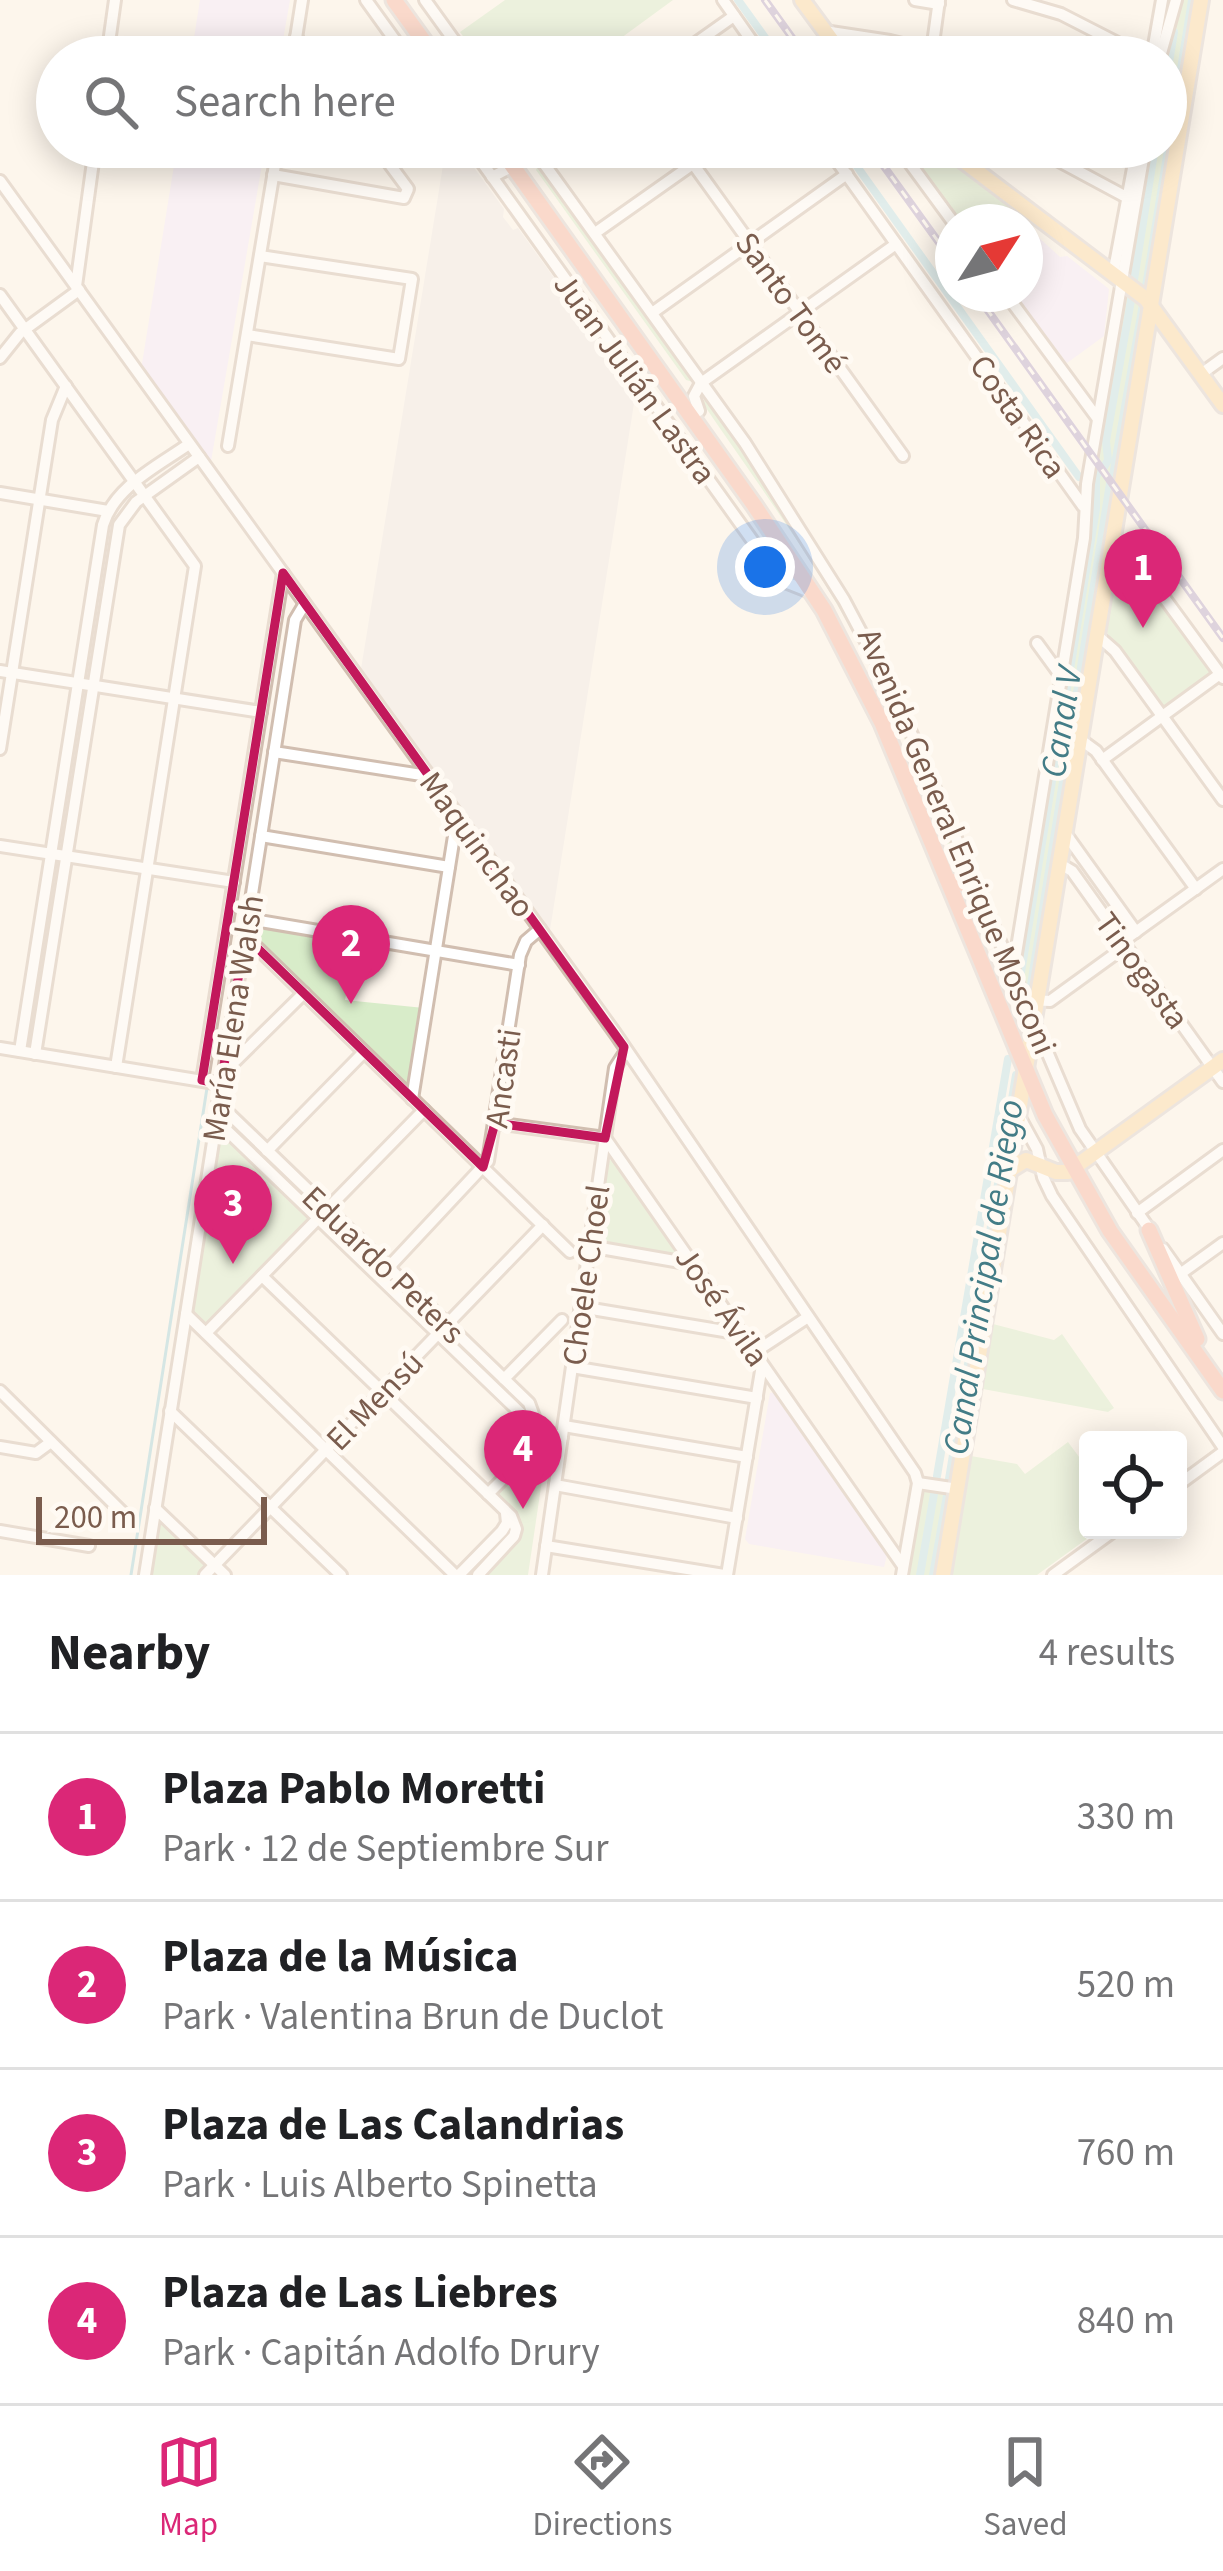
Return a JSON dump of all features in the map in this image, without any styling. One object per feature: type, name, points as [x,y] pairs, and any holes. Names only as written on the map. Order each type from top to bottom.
[{"type":"highway","points":[[394,0],[420,36]]},
{"type":"highway","points":[[406,0],[431,36]]},
{"type":"highway","name":"Avenida General Enrique Mosconi","points":[[533,168],[807,565],[851,640],[891,721],[1027,1067]]},
{"type":"highway","name":"Avenida General Enrique Mosconi","points":[[533,168],[813,593],[872,701],[1027,1067],[1223,1375]]},
{"type":"highway","points":[[956,881],[970,886],[980,898]]},
{"type":"highway","name":"Avenida General Enrique Mosconi","points":[[1083,1161],[1124,1251],[1223,1390]]},
{"type":"highway","points":[[1149,1230],[1197,1339]]},
{"type":"main road","points":[[802,0],[828,36]]},
{"type":"main road","points":[[1187,85],[1201,0]]},
{"type":"main road","points":[[973,168],[1151,305],[1223,406]]},
{"type":"main road","points":[[943,1575],[1020,1118],[1033,1025],[1029,1000],[1060,864],[1173,168]]},
{"type":"main road","points":[[1147,333],[1156,324],[1170,331]]},
{"type":"main road","points":[[1010,1171],[1022,1160],[1062,1174],[1218,1063]]},
{"type":"street","points":[[110,36],[115,0]]},
{"type":"street","points":[[296,36],[302,0]]},
{"type":"street","points":[[366,0],[392,36]]},
{"type":"street","points":[[425,0],[451,36]]},
{"type":"street","points":[[723,0],[748,36]]},
{"type":"street","points":[[915,0],[939,2],[934,36]]},
{"type":"street","points":[[1013,0],[1043,7],[1107,36]]},
{"type":"street","points":[[1156,36],[1162,0]]},
{"type":"street","points":[[1161,36],[1176,0]]},
{"type":"street","points":[[706,36],[734,16]]},
{"type":"street","points":[[824,31],[857,36]]},
{"type":"street","points":[[0,358],[25,329],[77,288],[92,168]]},
{"type":"street","points":[[228,446],[274,168]]},
{"type":"street","points":[[273,175],[404,198],[408,189],[392,168]]},
{"type":"street","name":"Juan Julián Lastra","points":[[486,168],[777,574],[784,582],[813,593]]},
{"type":"street","points":[[493,177],[509,168]]},
{"type":"street","points":[[535,168],[595,233],[790,509],[879,662],[1012,975],[1029,1000],[1053,999],[1223,869]]},
{"type":"street","points":[[595,233],[687,168]]},
{"type":"street","name":"Santo Tomé","points":[[696,168],[903,456]]},
{"type":"street","name":"Costa Rica","points":[[843,168],[1085,509]]},
{"type":"street","points":[[919,168],[942,204]]},
{"type":"street","points":[[1073,168],[1128,197]]},
{"type":"street","points":[[1012,975],[1136,168]]},
{"type":"street","points":[[1117,278],[1137,168]]},
{"type":"street","points":[[652,313],[847,174]]},
{"type":"street","name":"Maquinchao","points":[[0,181],[540,929],[918,1483]]},
{"type":"street","points":[[699,411],[694,392],[702,382],[896,244]]},
{"type":"street","points":[[247,335],[399,359],[412,279],[260,256]]},
{"type":"street","points":[[0,295],[195,566],[116,1067]]},
{"type":"street","points":[[1019,312],[1098,419]]},
{"type":"street","points":[[1201,374],[1223,358]]},
{"type":"street","points":[[0,749],[6,672],[53,413],[66,386]]},
{"type":"street","points":[[20,1051],[108,511],[135,482],[189,444]]},
{"type":"street","points":[[35,1054],[119,525],[128,510],[199,457]]},
{"type":"street","points":[[0,493],[108,511]]},
{"type":"street","points":[[1102,760],[1222,676],[1130,550],[1114,536]]},
{"type":"street","name":"María Elena Walsh","points":[[202,1080],[283,574]]},
{"type":"street","name":"María Elena Walsh","points":[[145,1575],[274,752],[296,620],[304,605]]},
{"type":"street","points":[[1098,636],[1114,651],[1223,800]]},
{"type":"street","points":[[1037,643],[1061,676]]},
{"type":"street","points":[[6,672],[261,712]]},
{"type":"street","points":[[1081,740],[1102,760],[1196,889]]},
{"type":"street","points":[[274,752],[428,776]]},
{"type":"street","points":[[412,1099],[455,832],[462,822]]},
{"type":"street","name":"Tinogasta","points":[[1065,833],[1136,932]]},
{"type":"street","points":[[261,836],[449,867]]},
{"type":"street","points":[[0,845],[234,882]]},
{"type":"street","name":"Tinogasta","points":[[1060,864],[1072,871],[1218,1063],[1223,1082]]},
{"type":"street","points":[[248,919],[518,965]]},
{"type":"street","name":"Ancasti","points":[[388,1268],[490,1156],[518,965],[523,945],[540,929]]},
{"type":"street","points":[[245,936],[570,1252]]},
{"type":"street","points":[[999,942],[1009,946],[1018,939]]},
{"type":"street","points":[[0,1048],[202,1080],[222,1078],[304,993]]},
{"type":"street","points":[[1033,1025],[1083,1161],[1137,1213],[1222,1330]]},
{"type":"street","points":[[1027,1067],[1037,1048],[1046,1055]]},
{"type":"street","name":"Choele Choel","points":[[542,1575],[616,1063],[626,1051]]},
{"type":"street","points":[[267,1151],[364,1052]]},
{"type":"street","name":"Eduardo Peters","points":[[218,1103],[541,1432]]},
{"type":"street","points":[[206,1333],[424,1110]]},
{"type":"street","points":[[1020,1118],[1066,1216],[1223,1449],[1187,1478]]},
{"type":"street","name":"Eduardo Peters","points":[[216,1120],[388,1268],[442,1329],[504,1379],[531,1406],[541,1432]]},
{"type":"street","points":[[495,1123],[605,1138]]},
{"type":"street","name":"José Ávila","points":[[605,1138],[903,1571]]},
{"type":"street","points":[[1137,1213],[1223,1150]]},
{"type":"street","name":"El Mensú","points":[[205,1575],[543,1225]]},
{"type":"street","points":[[1180,1274],[1223,1243]]},
{"type":"street","points":[[589,1246],[694,1264]]},
{"type":"street","points":[[262,1276],[505,1510],[515,1524],[514,1536],[478,1575]]},
{"type":"street","points":[[580,1307],[742,1334]]},
{"type":"street","points":[[185,1313],[457,1575],[505,1527],[505,1510]]},
{"type":"street","points":[[546,1546],[725,1575],[757,1398],[759,1358],[808,1317]]},
{"type":"street","points":[[504,1379],[562,1320]]},
{"type":"street","points":[[572,1366],[757,1398]]},
{"type":"street","points":[[0,1391],[128,1518]]},
{"type":"street","points":[[170,1411],[341,1575]]},
{"type":"street","points":[[488,1494],[531,1451],[541,1432],[563,1431],[747,1457]]},
{"type":"street","points":[[0,1447],[36,1453],[51,1442]]},
{"type":"street","points":[[903,1571],[918,1483],[958,1489]]},
{"type":"street","points":[[555,1485],[737,1518]]},
{"type":"street","points":[[155,1508],[225,1575]]},
{"type":"street","points":[[0,1532],[89,1546]]},
{"type":"street","points":[[1053,1575],[1103,1539]]},
{"type":"highlighted area","points":[[283,573],[624,1047],[605,1138],[495,1123],[483,1167],[245,936],[221,1084],[202,1080]]},
{"type":"shaded area","points":[[200,0],[290,0],[284,36],[194,36]]},
{"type":"shaded area","points":[[174,168],[261,168],[210,467],[141,370]]},
{"type":"shaded area","points":[[443,168],[474,168],[504,209],[503,217],[513,230],[518,228],[636,391],[550,930],[361,669]]},
{"type":"shaded area","points":[[1043,241],[1109,289],[1104,336],[1067,363],[1028,312],[1043,312]]},
{"type":"shaded area","points":[[775,1392],[887,1555],[884,1567],[749,1544],[745,1539],[770,1393]]},
{"type":"green space","points":[[505,0],[673,0],[624,36],[463,36],[460,32]]},
{"type":"green space","points":[[1181,0],[1197,0],[1187,59],[1187,36],[1171,36]]},
{"type":"green space","points":[[542,168],[693,382],[686,380],[536,170]]},
{"type":"green space","points":[[920,168],[958,168],[1007,204],[945,204]]},
{"type":"green space","points":[[1146,168],[1169,168],[1148,290],[1133,281],[1129,272]]},
{"type":"green space","points":[[1127,292],[1145,305],[1036,990],[1031,995],[1018,975],[1122,294]]},
{"type":"green space","points":[[704,392],[780,498],[877,665],[968,879],[961,877],[898,724],[854,634],[801,546],[704,405]]},
{"type":"green space","points":[[1122,546],[1211,673],[1164,709],[1105,630],[1117,549]]},
{"type":"green space","points":[[258,925],[357,941],[345,1000],[424,1008],[410,1088],[249,933]]},
{"type":"green space","points":[[228,1135],[310,1219],[206,1325],[191,1306],[218,1142]]},
{"type":"green space","points":[[613,1158],[683,1258],[596,1242],[606,1164]]},
{"type":"green space","points":[[993,1324],[1054,1340],[1062,1334],[1114,1408],[1108,1412],[983,1389]]},
{"type":"green space","points":[[548,1440],[528,1575],[481,1575],[514,1541],[518,1520],[499,1497],[499,1489]]},
{"type":"green space","points":[[1068,1442],[1079,1457],[1079,1539],[1087,1539],[1037,1575],[952,1575],[971,1456],[1017,1464],[1025,1474]]},
{"type":"green space","points":[[928,1490],[950,1495],[939,1575],[907,1575],[921,1494]]},
{"type":"green space","points":[[161,1520],[207,1562],[199,1575],[150,1575]]},
{"type":"waterway","points":[[738,0],[764,36]]},
{"type":"waterway","name":"Canal Principal de Riego","points":[[1186,36],[1192,0]]},
{"type":"waterway","name":"Canal V","points":[[1173,36],[1174,32]]},
{"type":"waterway","points":[[858,168],[1079,477]]},
{"type":"waterway","name":"Canal V","points":[[1134,280],[1152,168]]},
{"type":"waterway","name":"Canal Principal de Riego","points":[[1146,286],[1165,168]]},
{"type":"waterway","name":"Canal V","points":[[1103,469],[1132,295]]},
{"type":"waterway","name":"Canal Principal de Riego","points":[[1112,481],[1143,304]]},
{"type":"waterway","name":"Canal V","points":[[1021,973],[1100,471]]},
{"type":"waterway","name":"Canal Principal de Riego","points":[[1030,991],[1110,483]]},
{"type":"waterway","points":[[209,1074],[242,866]]},
{"type":"waterway","name":"Canal V","points":[[937,1476],[1008,1059]]},
{"type":"waterway","name":"Canal Principal de Riego","points":[[949,1479],[1016,1075]]},
{"type":"waterway","points":[[131,1575],[207,1088]]},
{"type":"waterway","name":"Canal V","points":[[920,1575],[934,1494]]},
{"type":"waterway","name":"Canal Principal de Riego","points":[[933,1575],[947,1495]]},
{"type":"railway","points":[[765,0],[791,36]]},
{"type":"railway","points":[[885,168],[935,237]]},
{"type":"railway","points":[[989,312],[1223,638]]},
{"type":"place","name":"Plaza Pablo Moretti","points":[[1143,628]]},
{"type":"place","name":"Plaza de la Música","points":[[351,1004]]},
{"type":"place","name":"Plaza de Las Calandrias","points":[[233,1264]]},
{"type":"place","name":"Plaza de Las Liebres","points":[[523,1509]]}]
